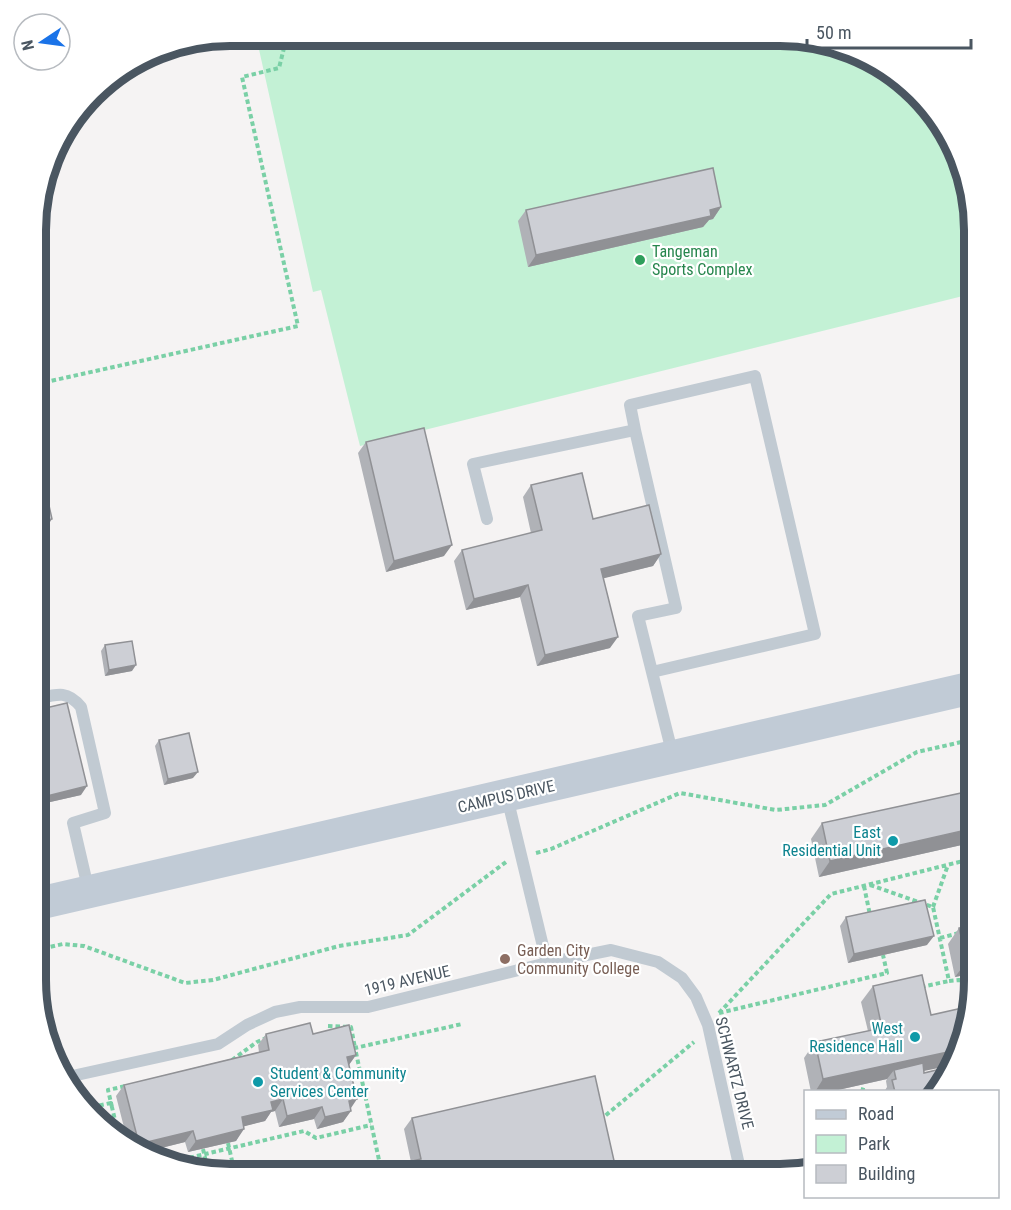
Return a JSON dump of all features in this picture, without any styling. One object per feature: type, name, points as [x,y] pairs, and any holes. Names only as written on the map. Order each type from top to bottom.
[{"type":"main road","name":"CAMPUS DRIVE","points":[[46,902],[964,690]]},
{"type":"lane","points":[[652,672],[815,634],[755,376],[630,405],[676,608],[638,616],[673,758]]},
{"type":"lane","points":[[487,519],[473,464],[635,429]]},
{"type":"lane","points":[[46,697],[60,694],[73,697],[81,707],[105,813],[73,823],[89,892]]},
{"type":"lane","points":[[506,796],[547,963]]},
{"type":"lane","name":"1919 AVENUE","points":[[73,1076],[218,1044],[247,1025],[274,1012],[300,1007],[368,1007],[547,963],[611,950],[658,962]]},
{"type":"lane","name":"SCHWARTZ DRIVE","points":[[658,962],[682,978],[696,997],[708,1025],[739,1163]]},
{"type":"path","points":[[46,382],[298,326],[242,77],[279,68],[284,47]]},
{"type":"path","points":[[883,955],[887,973],[719,1013],[831,894],[964,861]]},
{"type":"path","points":[[948,865],[933,907],[949,981]]},
{"type":"path","points":[[867,885],[933,907]]},
{"type":"path","points":[[867,885],[871,919]]},
{"type":"path","points":[[940,938],[963,932]]},
{"type":"path","points":[[915,989],[949,981],[964,982]]},
{"type":"path","points":[[380,1163],[355,1048],[462,1024]]},
{"type":"path","points":[[603,1130],[600,1119],[694,1042]]},
{"type":"path","points":[[863,1090],[864,1085]]},
{"type":"path","points":[[96,1106],[111,1102],[116,1124]]},
{"type":"path","points":[[185,1158],[204,1151],[304,1131],[316,1138],[371,1125]]},
{"type":"path","points":[[228,1146],[232,1163]]},
{"type":"path","points":[[204,1151],[206,1162]]},
{"type":"green space","name":"Tangeman Sports Complex","points":[[781,46],[828,53],[851,60],[883,77],[911,100],[927,118],[951,160],[963,206],[964,296],[360,446],[321,290],[313,292],[258,47]]},
{"type":"building","points":[[713,168],[721,207],[710,210],[711,216],[536,255],[526,210]]},
{"type":"building","points":[[424,428],[452,545],[394,561],[366,442]]},
{"type":"building","points":[[582,473],[593,519],[649,505],[661,554],[601,569],[618,637],[545,655],[528,585],[474,599],[462,550],[542,530],[531,485]]},
{"type":"building","points":[[46,492],[52,519],[46,520]]},
{"type":"building","points":[[132,641],[136,665],[109,670],[105,645]]},
{"type":"building","points":[[67,703],[87,786],[46,796],[46,708]]},
{"type":"building","points":[[189,733],[198,772],[168,779],[159,740]]},
{"type":"building","points":[[964,792],[964,831],[830,861],[822,823]]},
{"type":"building","points":[[925,900],[934,936],[854,954],[846,917]]},
{"type":"building","points":[[964,927],[964,949],[959,928]]},
{"type":"building","name":"West Residence Hall","points":[[922,975],[931,1015],[962,1008],[950,1051],[823,1079],[815,1042],[882,1028],[873,986]]},
{"type":"building","name":"Student & Community Services Center","points":[[310,1023],[313,1034],[349,1025],[356,1055],[347,1057],[357,1099],[349,1101],[351,1111],[325,1117],[322,1107],[287,1116],[283,1099],[271,1102],[273,1110],[242,1117],[244,1129],[196,1141],[193,1131],[145,1143],[138,1139],[124,1085],[269,1050],[266,1034]]},
{"type":"building","points":[[923,1063],[924,1073],[942,1069],[928,1090],[894,1090],[892,1080],[896,1079],[894,1070]]},
{"type":"building","points":[[595,1076],[615,1163],[408,1163],[421,1159],[412,1118]]},
{"type":"place","name":"Tangeman Sports Complex","points":[[640,260]]},
{"type":"place","name":"East Residential Unit","points":[[893,841]]},
{"type":"place","name":"Garden City Community College","points":[[505,959]]},
{"type":"place","name":"West Residence Hall","points":[[915,1037]]},
{"type":"place","name":"Student & Community Services Center","points":[[258,1082]]}]
